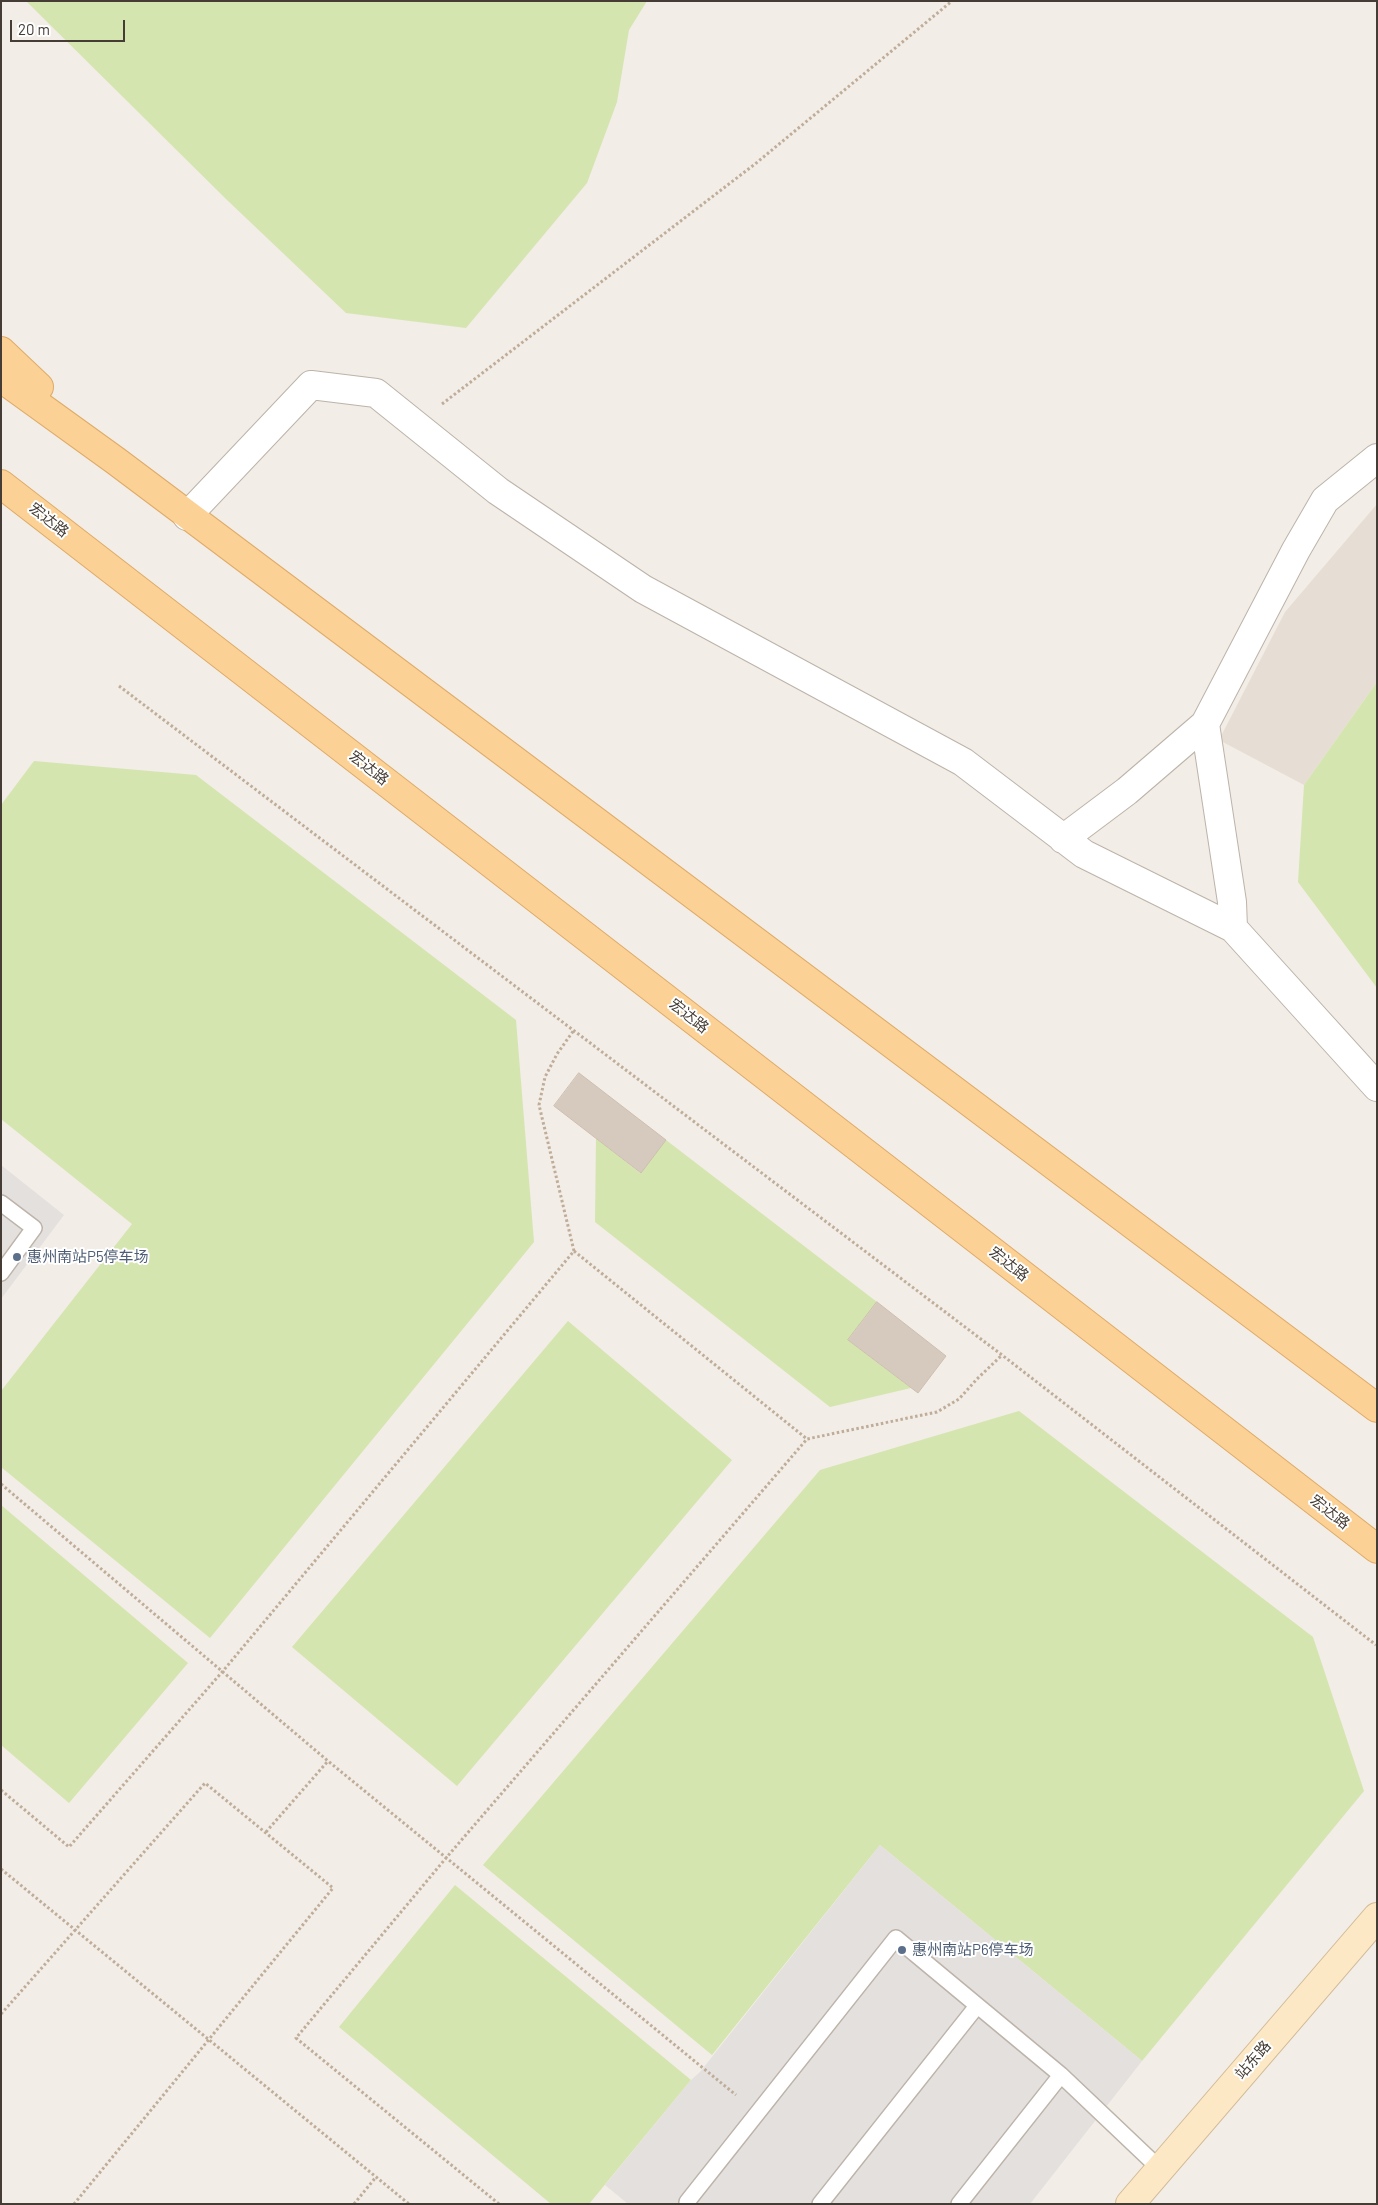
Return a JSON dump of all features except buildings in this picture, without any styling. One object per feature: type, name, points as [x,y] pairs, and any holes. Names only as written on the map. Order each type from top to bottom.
[{"type":"main road","points":[[1,351],[116,461]]},
{"type":"main road","points":[[1,378],[116,461],[1377,1408]]},
{"type":"main road","name":"宏达路","points":[[1,484],[1377,1549]]},
{"type":"main road","points":[[1,502],[62,531]]},
{"type":"street","points":[[188,516],[311,385],[376,393],[498,491],[643,589],[963,762],[1084,854],[1233,928],[1377,1087]]},
{"type":"street","points":[[1063,839],[1127,791],[1205,724],[1296,550],[1325,500],[1377,458]]},
{"type":"street","points":[[1205,724],[1232,902],[1233,928]]},
{"type":"street","name":"站东路","points":[[1130,2204],[1159,2168],[1377,1917]]},
{"type":"lane","points":[[1,1203],[34,1228],[1,1273]]},
{"type":"lane","points":[[689,2204],[687,2202],[896,1938],[1060,2075],[1159,2168]]},
{"type":"lane","points":[[820,2204],[977,2006]]},
{"type":"lane","points":[[959,2204],[1060,2075]]},
{"type":"path","points":[[416,424],[755,164],[952,1]]},
{"type":"path","points":[[119,686],[1002,1355],[1376,1645]]},
{"type":"path","points":[[574,1030],[557,1054],[545,1077],[539,1106],[574,1250],[807,1440]]},
{"type":"path","points":[[1,1790],[69,1847],[223,1671],[574,1250]]},
{"type":"path","points":[[499,2204],[296,2038],[446,1858],[807,1440],[937,1412],[959,1399],[977,1378],[1002,1355]]},
{"type":"path","points":[[1,1484],[328,1761],[758,2113]]},
{"type":"path","points":[[266,1832],[328,1761]]},
{"type":"path","points":[[1,2014],[205,1783],[334,1888],[74,2204]]},
{"type":"path","points":[[1,1869],[409,2204]]},
{"type":"path","points":[[354,2204],[376,2176]]},
{"type":"shaded area","points":[[1377,504],[1377,682],[1304,785],[1219,740],[1285,612]]},
{"type":"shaded area","name":"惠州南站P5停车场","points":[[1,1165],[64,1215],[1,1299]]},
{"type":"shaded area","name":"惠州南站P6停车场","points":[[880,1845],[1142,2061],[1030,2204],[628,2204],[605,2185],[691,2080],[700,2072]]},
{"type":"green space","points":[[26,1],[647,1],[629,30],[617,102],[587,183],[466,328],[346,313],[226,199]]},
{"type":"green space","points":[[1377,682],[1377,988],[1298,882],[1304,785]]},
{"type":"green space","points":[[34,761],[196,775],[516,1020],[534,1242],[210,1638],[1,1467],[1,1391],[132,1224],[1,1119],[1,805]]},
{"type":"green space","points":[[596,1138],[640,1173],[666,1140],[877,1302],[848,1340],[911,1388],[830,1407],[595,1222]]},
{"type":"green space","points":[[568,1321],[732,1460],[457,1786],[292,1647]]},
{"type":"green space","points":[[1019,1411],[1313,1637],[1364,1791],[1142,2061],[880,1845],[712,2055],[483,1865],[820,1470]]},
{"type":"green space","points":[[1,1505],[188,1663],[69,1803],[1,1745]]},
{"type":"green space","points":[[455,1885],[691,2080],[589,2204],[551,2204],[339,2027]]},
{"type":"place","name":"惠州南站P5停车场","points":[[17,1257]]},
{"type":"place","name":"惠州南站P6停车场","points":[[902,1950]]}]
